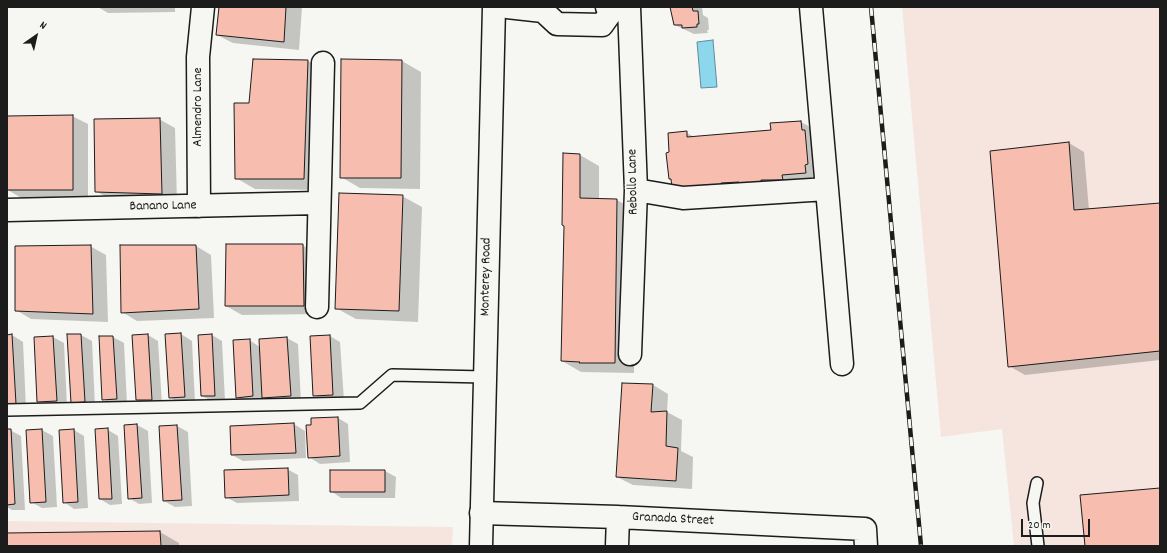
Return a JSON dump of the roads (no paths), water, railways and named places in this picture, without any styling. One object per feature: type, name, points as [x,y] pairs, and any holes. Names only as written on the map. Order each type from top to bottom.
[{"type":"street","name":"Almendro Lane","points":[[199,206],[198,57],[203,7]]},
{"type":"street","name":"Monterey Road","points":[[481,546],[494,7]]},
{"type":"street","name":"Rebollo Lane","points":[[507,7],[546,9],[557,24],[602,25],[619,9]]},
{"type":"street","points":[[811,7],[842,364]]},
{"type":"street","name":"Rebollo Lane","points":[[619,9],[636,190],[630,354]]},
{"type":"street","points":[[317,307],[318,203],[323,63]]},
{"type":"street","points":[[636,190],[684,198],[827,189]]},
{"type":"street","name":"Banano Lane","points":[[7,210],[318,203]]},
{"type":"street","name":"Granada Street","points":[[481,513],[618,517],[866,538]]},
{"type":"street","points":[[617,546],[618,517]]},
{"type":"lane","points":[[7,410],[360,402],[392,375],[485,377]]},
{"type":"lane","points":[[1037,483],[1033,503],[1038,546]]},
{"type":"water","points":[[713,40],[717,87],[701,88],[697,42]]},
{"type":"railway","points":[[871,7],[921,546]]}]
